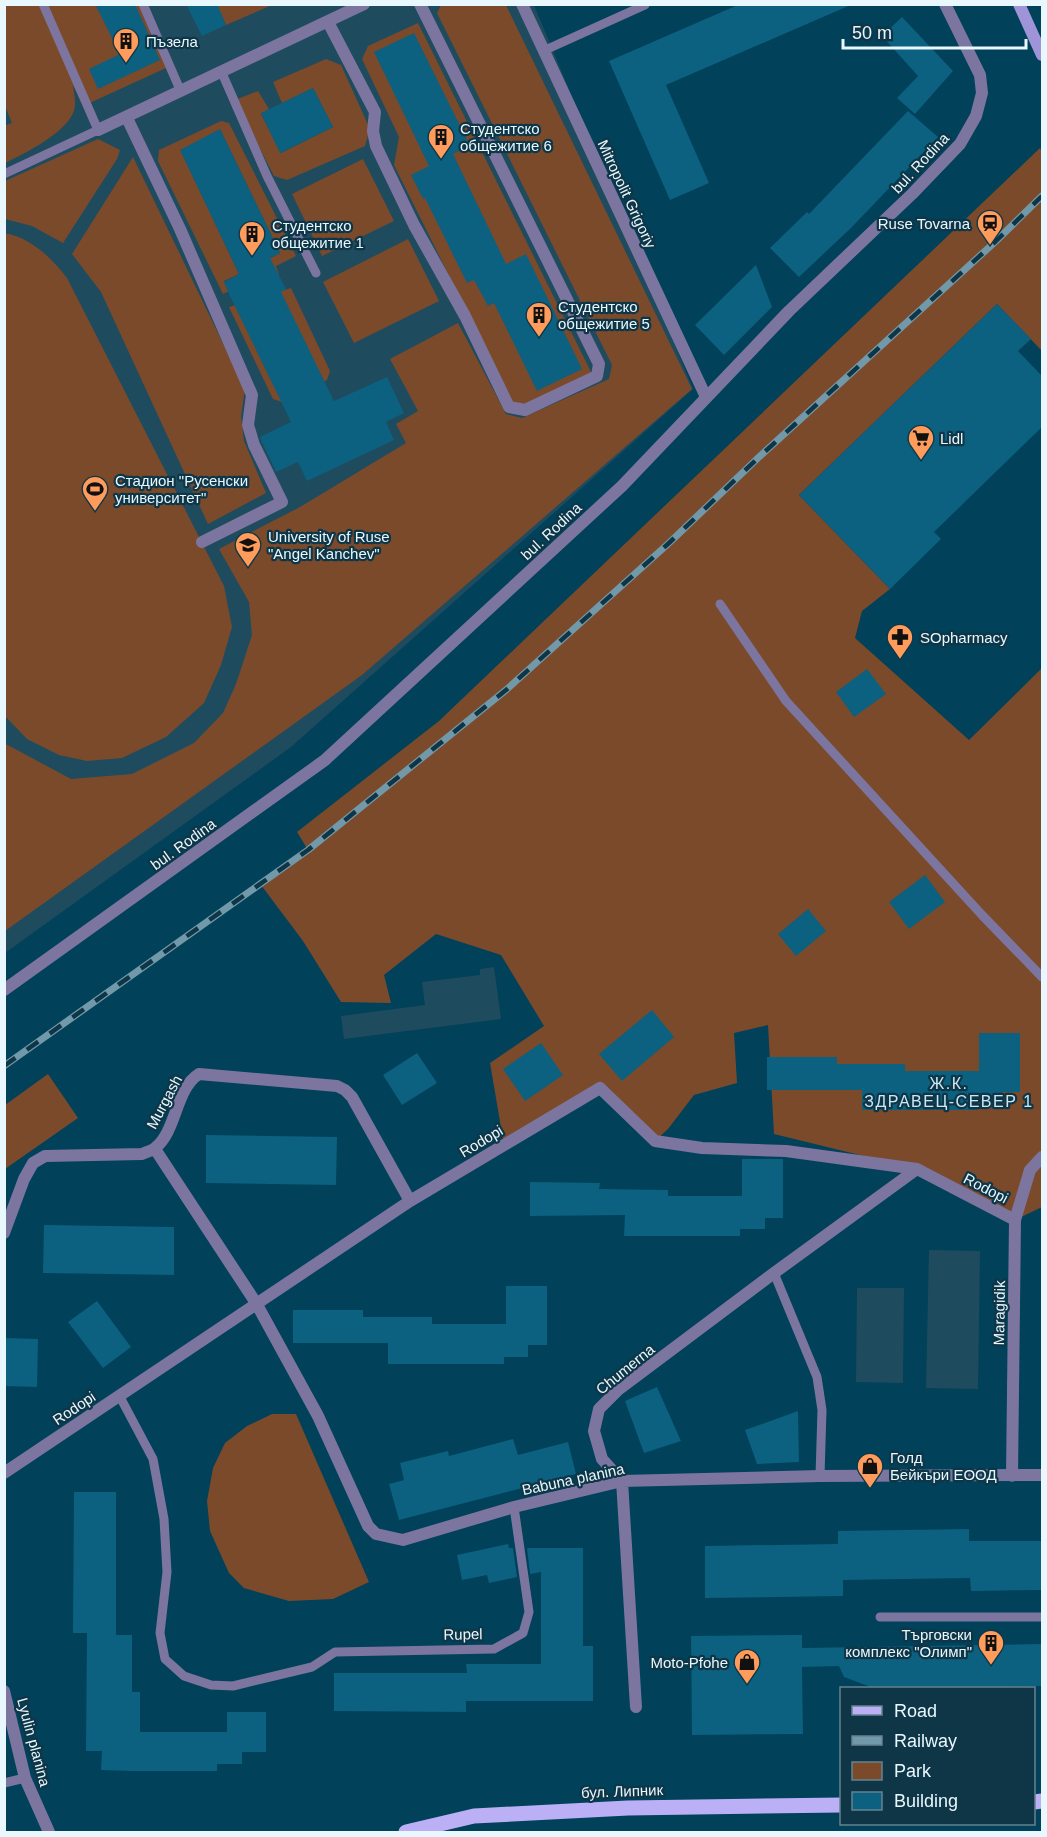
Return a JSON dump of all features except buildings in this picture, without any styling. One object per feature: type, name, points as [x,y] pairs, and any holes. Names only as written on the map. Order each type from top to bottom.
[{"type":"main road","points":[[1019,4],[1042,56]]},
{"type":"main road","name":"бул. Липник","points":[[405,1833],[474,1816],[628,1808],[840,1804]]},
{"type":"street","points":[[98,130],[364,4]]},
{"type":"street","points":[[328,22],[375,112],[373,131],[376,146],[414,225],[465,316],[509,407],[525,410],[597,376],[599,364],[420,4]]},
{"type":"street","name":"Mitropolit Grigoriy","points":[[522,4],[706,397]]},
{"type":"street","name":"bul. Rodina","points":[[4,990],[325,760],[622,486],[789,311],[912,194],[960,144],[976,116],[982,93],[980,75],[945,4]]},
{"type":"street","points":[[127,118],[180,229],[252,395],[248,425],[254,445],[282,502],[202,542]]},
{"type":"street","name":"Murgash","points":[[4,1233],[24,1179],[33,1163],[45,1156],[141,1154],[155,1149],[164,1137],[188,1084],[199,1074],[337,1086],[345,1090],[352,1097],[410,1201]]},
{"type":"street","name":"Rodopi","points":[[4,1473],[410,1201],[600,1088],[655,1141],[702,1148],[786,1151],[917,1169],[1016,1220]]},
{"type":"street","points":[[155,1149],[256,1303]]},
{"type":"street","name":"Maragidik","points":[[1012,1476],[1016,1220],[1029,1170],[1042,1157]]},
{"type":"street","name":"Chumerna","points":[[622,1481],[602,1459],[594,1431],[599,1409],[618,1390],[917,1169]]},
{"type":"street","name":"Babuna planina","points":[[256,1303],[318,1416],[368,1526],[376,1534],[404,1540],[514,1508],[622,1481],[820,1476],[1042,1475]]},
{"type":"street","points":[[622,1481],[636,1707]]},
{"type":"street","name":"Lyulin planina","points":[[4,1691],[25,1778],[49,1833]]},
{"type":"lane","points":[[4,174],[98,130],[43,4]]},
{"type":"lane","points":[[143,4],[181,92]]},
{"type":"lane","points":[[543,51],[645,5]]},
{"type":"lane","points":[[222,73],[267,176],[316,273]]},
{"type":"lane","points":[[720,604],[786,700],[982,915],[1042,977]]},
{"type":"lane","points":[[774,1273],[817,1377],[822,1410],[820,1476]]},
{"type":"lane","name":"Rupel","points":[[119,1395],[153,1459],[164,1519],[167,1572],[160,1633],[165,1659],[184,1676],[211,1685],[233,1686],[312,1667],[335,1652],[494,1649],[523,1633],[529,1612],[514,1508]]},
{"type":"lane","points":[[880,1617],[1042,1617]]},
{"type":"lane","points":[[4,1783],[25,1778]]},
{"type":"shaded area","name":"University of Ruse \"Angel Kanchev\"","points":[[5,5],[534,5],[693,389],[291,747],[5,953]]},
{"type":"shaded area","points":[[494,967],[501,1019],[344,1039],[341,1016],[425,1005],[422,982],[480,975],[480,969]]},
{"type":"shaded area","points":[[929,1250],[980,1251],[978,1389],[926,1388]]},
{"type":"shaded area","points":[[857,1288],[904,1288],[903,1383],[856,1382]]},
{"type":"green space","points":[[5,5],[143,5],[166,68],[83,106],[73,85],[75,106],[69,121],[43,142],[5,163],[4,126],[12,123],[5,106]]},
{"type":"green space","points":[[217,5],[272,5],[226,25]]},
{"type":"green space","points":[[441,5],[506,5],[692,389],[362,675],[5,931],[4,743],[71,779],[132,774],[194,743],[223,713],[236,684],[252,635],[249,602],[219,549],[300,507],[406,443],[396,424],[418,411],[390,359],[458,323],[506,414],[522,418],[609,379],[612,365],[437,13]]},
{"type":"green space","points":[[418,23],[592,374],[523,407],[512,402],[394,165],[399,137],[362,59],[368,46]]},
{"type":"green space","points":[[326,59],[341,65],[370,129],[365,146],[287,180],[274,176],[235,100],[258,91],[269,109],[261,114],[281,153],[333,127],[313,88],[282,103],[273,82]]},
{"type":"green space","points":[[221,121],[229,123],[296,256],[276,266],[279,275],[273,278],[265,261],[280,253],[220,129],[181,151],[239,274],[224,281],[229,291],[223,294],[158,161],[159,150]]},
{"type":"green space","points":[[98,139],[120,150],[117,159],[63,243],[32,226],[5,219],[5,181]]},
{"type":"green space","points":[[1040,148],[1042,152],[1042,351],[997,304],[799,495],[890,589],[862,611],[855,638],[969,740],[1042,668],[1042,1207],[1015,1220],[917,1169],[774,1134],[768,1025],[734,1033],[737,1083],[694,1095],[668,1129],[655,1141],[600,1088],[504,1145],[490,1063],[544,1026],[501,955],[436,934],[384,975],[391,1003],[341,1002],[303,941],[261,885],[308,850],[297,832],[439,721]]},
{"type":"green space","points":[[133,157],[245,389],[241,416],[244,441],[266,493],[208,524],[101,292],[72,254]]},
{"type":"green space","points":[[363,159],[394,221],[322,256],[292,194]]},
{"type":"green space","name":"Стадион \"Русенски университет\"","points":[[4,233],[23,239],[40,250],[67,278],[224,586],[232,627],[221,665],[204,703],[166,737],[122,758],[87,761],[59,755],[27,739],[5,716]]},
{"type":"green space","points":[[408,239],[439,301],[354,343],[323,282]]},
{"type":"green space","points":[[291,288],[330,371],[327,380],[282,402],[273,399],[229,307]]},
{"type":"green space","points":[[48,1074],[78,1118],[5,1169],[5,1105]]},
{"type":"green space","points":[[272,1414],[296,1414],[369,1582],[333,1599],[289,1601],[244,1588],[229,1573],[210,1531],[207,1501],[213,1468],[225,1443],[247,1426]]},
{"type":"railway","points":[[4,1066],[308,850],[506,690],[669,543],[1042,196]]},
{"type":"place","name":"Пъзела","points":[[126,64]]},
{"type":"place","name":"Студентско общежитие 6","points":[[441,160]]},
{"type":"place","name":"Ruse Tovarna","points":[[990,246]]},
{"type":"place","name":"Студентско общежитие 1","points":[[252,257]]},
{"type":"place","name":"Студентско общежитие 5","points":[[539,338]]},
{"type":"place","name":"Lidl","points":[[921,461]]},
{"type":"place","name":"Стадион \"Русенски университет\"","points":[[95,512]]},
{"type":"place","name":"University of Ruse \"Angel Kanchev\"","points":[[248,568]]},
{"type":"place","name":"SOpharmacy","points":[[900,660]]},
{"type":"place","name":"Голд Бейкъри ЕООД","points":[[870,1489]]},
{"type":"place","name":"Търговски комплекс \"Олимп\"","points":[[991,1666]]},
{"type":"place","name":"Moto-Pfohe","points":[[747,1685]]},
{"type":"district","name":"Ж.К. ЗДРАВЕЦ-СЕВЕР 1","points":[[949,1092]]}]
